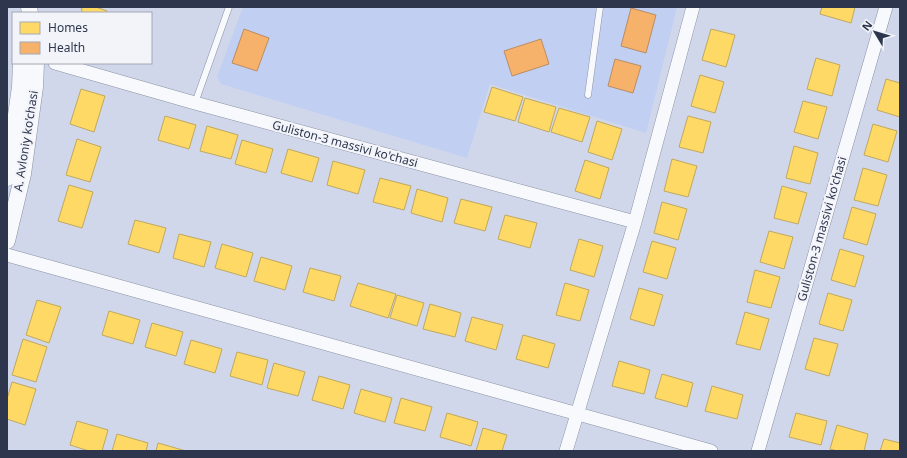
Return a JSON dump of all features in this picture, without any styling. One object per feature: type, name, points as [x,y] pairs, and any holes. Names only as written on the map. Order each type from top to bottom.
[{"type":"street","points":[[566,451],[636,222],[693,7]]},
{"type":"street","name":"Guliston-3 massivi ko'chasi","points":[[758,451],[886,7]]},
{"type":"street","name":"A. Avloniy ko'chasi","points":[[7,178],[20,88],[21,64]]},
{"type":"street","name":"A. Avloniy ko'chasi","points":[[7,241],[23,174],[35,87],[36,64]]},
{"type":"street","name":"Guliston-3 massivi ko'chasi","points":[[59,64],[195,103],[636,222]]},
{"type":"street","points":[[7,255],[711,451]]},
{"type":"lane","points":[[195,103],[229,7]]},
{"type":"lane","points":[[588,95],[600,7]]},
{"type":"shaded area","points":[[243,7],[677,7],[646,133],[490,84],[467,158],[221,84],[217,77]]},
{"type":"building: Homes","points":[[84,7],[96,7],[107,12],[82,12],[81,9]]},
{"type":"building: Homes","points":[[822,7],[855,7],[851,23],[820,14]]},
{"type":"building: Homes","points":[[711,29],[735,35],[726,67],[702,60]]},
{"type":"building: Homes","points":[[816,58],[840,65],[832,96],[807,89]]},
{"type":"building: Homes","points":[[700,75],[724,82],[715,113],[691,106]]},
{"type":"building: Homes","points":[[886,79],[900,83],[900,117],[877,110]]},
{"type":"building: Homes","points":[[492,87],[523,97],[515,121],[484,112]]},
{"type":"building: Homes","points":[[81,89],[105,96],[94,132],[70,124]]},
{"type":"building: Homes","points":[[525,98],[556,107],[549,132],[518,122]]},
{"type":"building: Homes","points":[[803,101],[827,107],[818,139],[794,132]]},
{"type":"building: Homes","points":[[559,108],[590,117],[582,142],[551,132]]},
{"type":"building: Homes","points":[[165,116],[196,125],[189,149],[158,140]]},
{"type":"building: Homes","points":[[688,116],[711,122],[703,153],[679,147]]},
{"type":"building: Homes","points":[[597,121],[622,129],[612,160],[588,152]]},
{"type":"building: Homes","points":[[873,124],[897,131],[888,162],[864,155]]},
{"type":"building: Homes","points":[[207,126],[238,135],[231,159],[200,151]]},
{"type":"building: Homes","points":[[77,139],[101,147],[90,182],[66,175]]},
{"type":"building: Homes","points":[[242,140],[273,149],[266,173],[235,164]]},
{"type":"building: Homes","points":[[794,146],[818,153],[810,184],[786,178]]},
{"type":"building: Homes","points":[[288,149],[319,158],[312,182],[281,173]]},
{"type":"building: Homes","points":[[672,159],[697,166],[688,197],[664,191]]},
{"type":"building: Homes","points":[[585,160],[609,168],[600,199],[575,191]]},
{"type":"building: Homes","points":[[333,161],[365,170],[358,194],[327,185]]},
{"type":"building: Homes","points":[[863,168],[887,175],[878,206],[854,200]]},
{"type":"building: Homes","points":[[380,178],[411,186],[404,210],[373,202]]},
{"type":"building: Homes","points":[[69,185],[93,192],[82,228],[58,221]]},
{"type":"building: Homes","points":[[782,186],[807,193],[798,224],[774,218]]},
{"type":"building: Homes","points":[[417,189],[448,198],[442,222],[411,213]]},
{"type":"building: Homes","points":[[461,199],[492,207],[485,231],[454,223]]},
{"type":"building: Homes","points":[[662,202],[687,209],[678,240],[654,233]]},
{"type":"building: Homes","points":[[852,207],[876,214],[867,245],[843,238]]},
{"type":"building: Homes","points":[[505,215],[537,223],[530,248],[498,239]]},
{"type":"building: Homes","points":[[135,220],[166,228],[159,253],[128,244]]},
{"type":"building: Homes","points":[[769,231],[793,237],[784,269],[760,262]]},
{"type":"building: Homes","points":[[179,234],[211,242],[204,267],[173,258]]},
{"type":"building: Homes","points":[[579,239],[603,246],[594,277],[570,270]]},
{"type":"building: Homes","points":[[652,241],[676,248],[667,279],[643,272]]},
{"type":"building: Homes","points":[[222,244],[253,253],[246,277],[215,268]]},
{"type":"building: Homes","points":[[840,249],[864,256],[855,287],[831,280]]},
{"type":"building: Homes","points":[[261,257],[292,266],[285,290],[254,281]]},
{"type":"building: Homes","points":[[310,268],[341,276],[334,301],[303,292]]},
{"type":"building: Homes","points":[[755,270],[780,277],[771,308],[747,302]]},
{"type":"building: Homes","points":[[358,283],[396,294],[388,318],[350,306]]},
{"type":"building: Homes","points":[[565,283],[589,290],[580,321],[556,315]]},
{"type":"building: Homes","points":[[639,288],[663,295],[654,326],[630,319]]},
{"type":"building: Homes","points":[[828,293],[852,300],[843,331],[819,324]]},
{"type":"building: Homes","points":[[397,295],[424,303],[417,326],[390,318]]},
{"type":"building: Homes","points":[[37,300],[61,307],[49,343],[26,335]]},
{"type":"building: Homes","points":[[430,304],[461,313],[455,337],[423,329]]},
{"type":"building: Homes","points":[[109,311],[140,320],[133,344],[102,335]]},
{"type":"building: Homes","points":[[745,312],[769,319],[760,350],[736,344]]},
{"type":"building: Homes","points":[[472,317],[503,325],[496,350],[465,341]]},
{"type":"building: Homes","points":[[152,323],[183,332],[176,356],[145,347]]},
{"type":"building: Homes","points":[[523,335],[555,344],[548,368],[516,359]]},
{"type":"building: Homes","points":[[814,338],[838,344],[829,376],[805,369]]},
{"type":"building: Homes","points":[[23,339],[47,347],[36,382],[12,375]]},
{"type":"building: Homes","points":[[191,340],[222,349],[215,373],[184,364]]},
{"type":"building: Homes","points":[[237,352],[268,360],[262,385],[230,376]]},
{"type":"building: Homes","points":[[619,361],[650,370],[644,394],[612,386]]},
{"type":"building: Homes","points":[[274,363],[305,372],[298,396],[267,388]]},
{"type":"building: Homes","points":[[662,374],[693,383],[687,407],[655,398]]},
{"type":"building: Homes","points":[[319,376],[350,385],[343,409],[312,400]]},
{"type":"building: Homes","points":[[12,382],[36,389],[25,425],[7,419],[7,399]]},
{"type":"building: Homes","points":[[712,386],[743,395],[737,419],[705,411]]},
{"type":"building: Homes","points":[[361,389],[392,398],[385,422],[354,413]]},
{"type":"building: Homes","points":[[401,398],[432,407],[425,431],[394,423]]},
{"type":"building: Homes","points":[[447,413],[478,422],[471,446],[440,437]]},
{"type":"building: Homes","points":[[796,413],[827,421],[821,445],[789,437]]},
{"type":"building: Homes","points":[[77,421],[108,430],[102,451],[89,451],[70,445]]},
{"type":"building: Homes","points":[[837,425],[868,434],[864,451],[837,451],[830,449]]},
{"type":"building: Homes","points":[[483,428],[507,435],[502,451],[476,451]]},
{"type":"building: Homes","points":[[117,434],[148,443],[146,451],[112,451]]},
{"type":"building: Homes","points":[[884,439],[900,443],[900,451],[880,451]]},
{"type":"building: Homes","points":[[158,443],[186,451],[156,451]]},
{"type":"building: Health","points":[[631,8],[656,15],[646,53],[621,46]]},
{"type":"building: Health","points":[[244,29],[269,38],[257,71],[232,63]]},
{"type":"building: Health","points":[[541,39],[549,64],[512,76],[504,51]]},
{"type":"building: Health","points":[[615,59],[641,66],[633,93],[608,86]]}]
